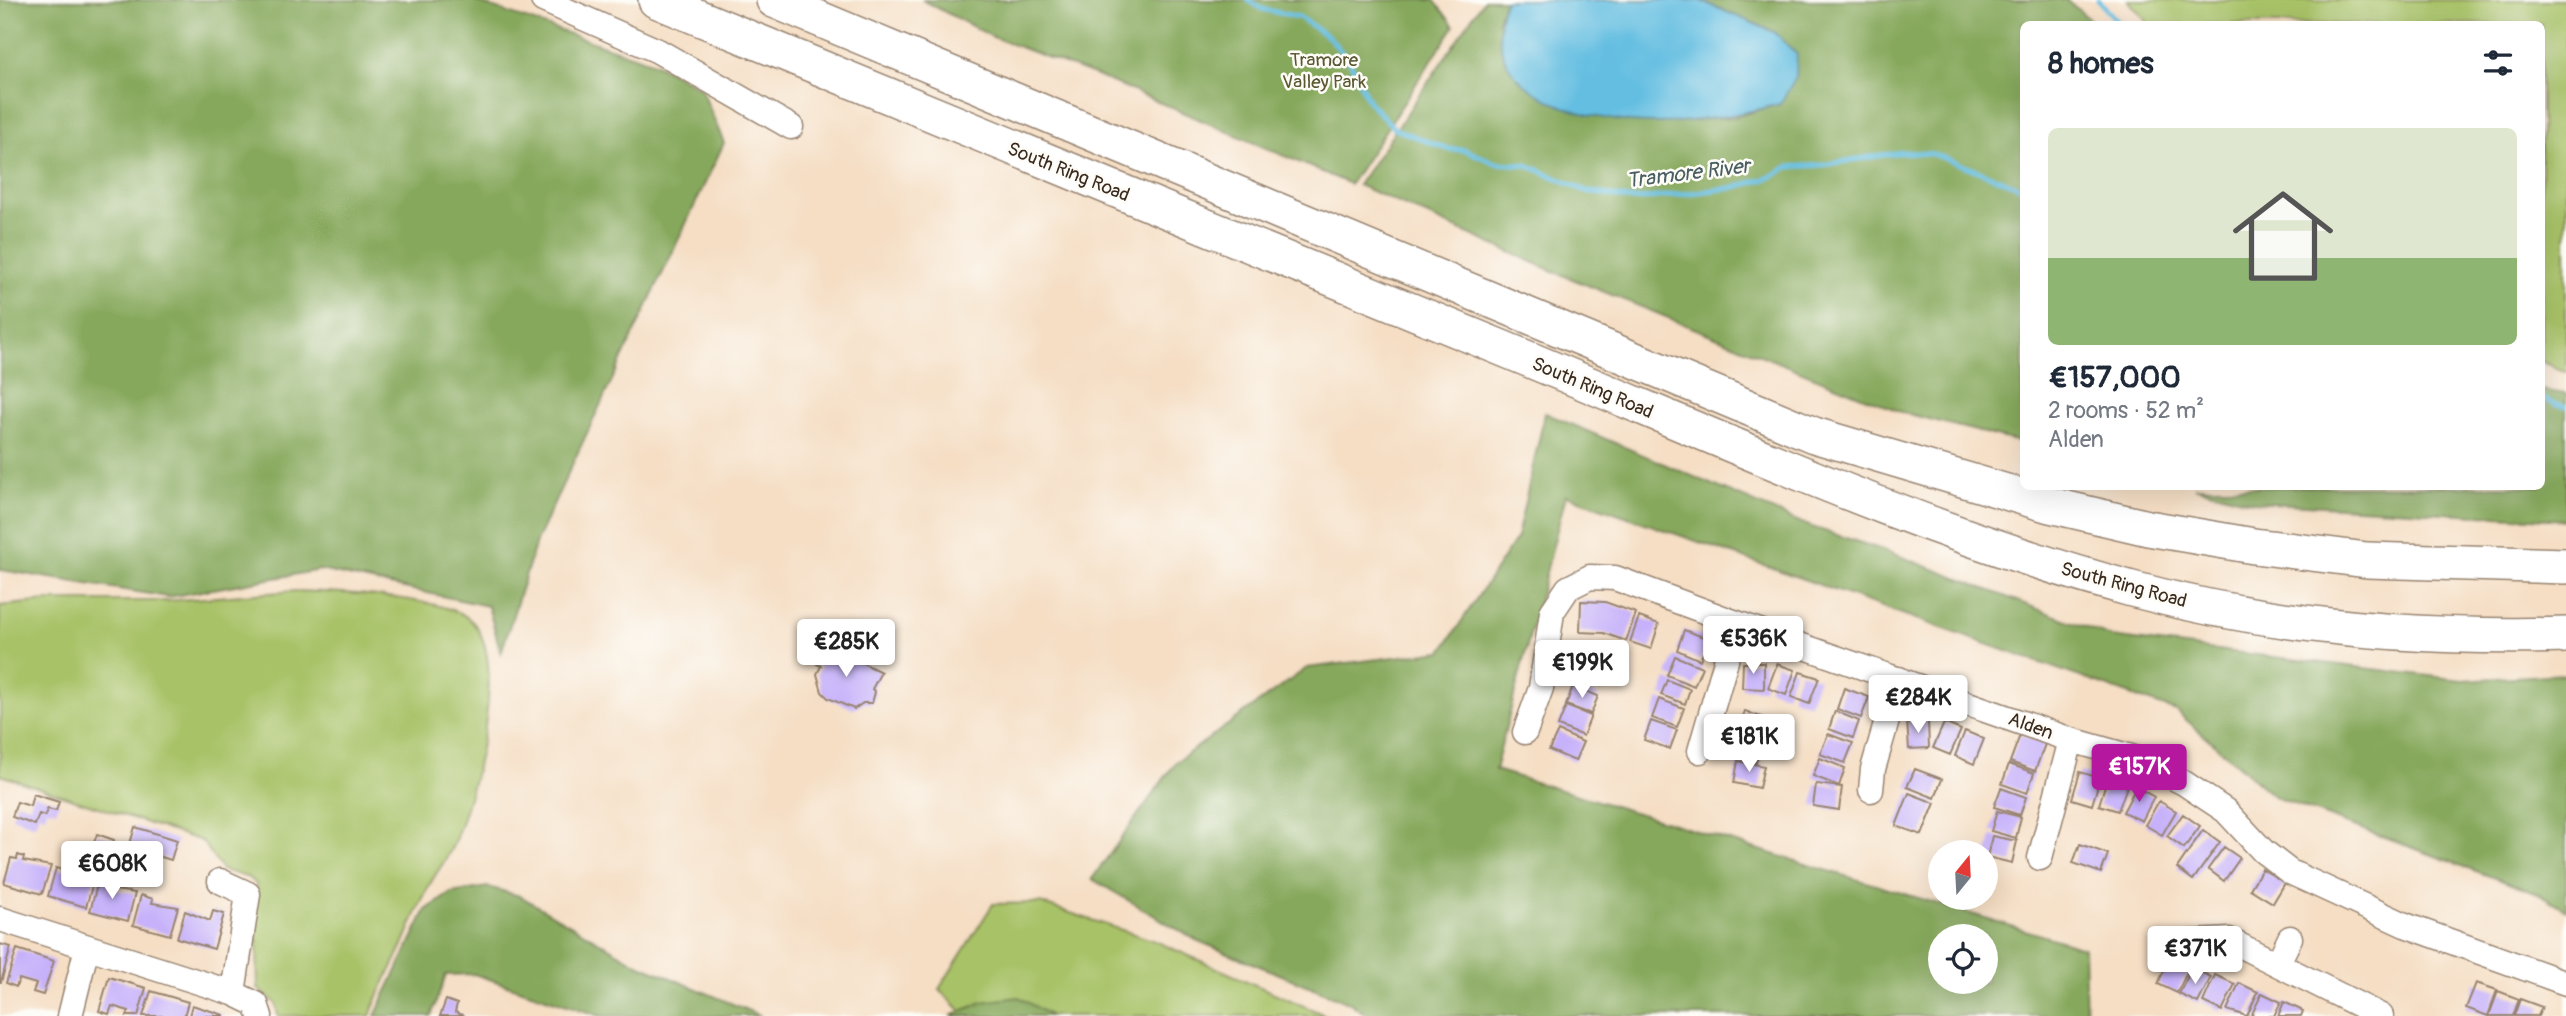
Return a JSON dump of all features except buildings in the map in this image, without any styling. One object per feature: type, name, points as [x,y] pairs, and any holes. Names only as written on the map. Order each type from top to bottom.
[{"type":"highway","name":"South Ring Road","points":[[656,0],[1802,475],[2027,558],[2136,590],[2246,614],[2394,633],[2566,635]]},
{"type":"highway","name":"South Ring Road","points":[[774,0],[1119,142],[1814,435],[1917,468],[2136,525],[2254,546],[2367,560],[2566,566]]},
{"type":"highway","points":[[831,0],[980,66],[1119,142]]},
{"type":"street","points":[[543,0],[658,51],[791,127]]},
{"type":"street","name":"Alden","points":[[1525,732],[1525,701],[1547,659],[1552,612],[1567,588],[1590,577],[1615,578],[2071,740],[2135,758],[2184,783],[2226,811],[2263,851],[2290,872],[2405,925],[2566,983]]},
{"type":"street","points":[[1700,751],[1726,661],[1733,622]]},
{"type":"street","points":[[1871,790],[1873,769],[1899,678]]},
{"type":"street","points":[[2040,859],[2057,831],[2071,740]]},
{"type":"street","points":[[220,881],[248,894],[233,993]]},
{"type":"street","points":[[0,919],[233,993],[256,1004],[260,1016]]},
{"type":"street","points":[[2278,962],[2290,938]]},
{"type":"street","points":[[2177,943],[2229,940],[2278,962],[2381,1016]]},
{"type":"street","points":[[70,1016],[87,947]]},
{"type":"green space","points":[[0,0],[471,0],[654,63],[701,88],[724,143],[537,539],[501,653],[488,606],[320,570],[168,597],[0,570]]},
{"type":"green space","name":"Tramore Valley Park","points":[[922,0],[1434,0],[1454,26],[1350,184],[1107,80],[993,37]]},
{"type":"green space","points":[[1484,0],[1505,0],[1497,23],[1633,122],[1734,117],[1780,104],[1776,33],[1699,0],[2067,0],[2092,21],[2020,21],[2020,442],[1901,412],[1555,272],[1358,185]]},
{"type":"green space","points":[[2128,0],[2566,0],[2566,372],[2545,363],[2545,21],[2146,21]]},
{"type":"green space","points":[[2545,391],[2566,394],[2566,520],[2254,502],[2206,490],[2545,490]]},
{"type":"green space","points":[[1545,413],[1809,526],[1889,552],[2111,637],[2462,680],[2566,674],[2566,910],[2541,895],[2275,797],[2176,711],[1566,495],[1495,770],[1928,901],[1928,910],[1958,910],[2084,948],[2086,1016],[1368,1016],[1350,1003],[1196,940],[1092,879],[1176,762],[1307,668],[1442,651],[1517,537]]},
{"type":"green space","points":[[295,591],[380,596],[446,608],[462,614],[478,630],[487,656],[489,688],[485,724],[479,760],[461,824],[451,850],[421,901],[370,1016],[278,1016],[276,1003],[258,989],[256,884],[247,877],[222,870],[202,841],[0,775],[0,606],[47,601],[165,601]]},
{"type":"green space","points":[[488,887],[520,896],[638,964],[761,1016],[600,1016],[474,974],[446,975],[431,1016],[375,1016],[426,910],[451,893]]},
{"type":"green space","points":[[1040,903],[1155,941],[1327,1016],[966,1016],[939,989],[993,904]]},
{"type":"green space","points":[[1019,997],[1051,1016],[951,1016],[982,1002]]},
{"type":"water","points":[[1505,0],[1699,0],[1776,33],[1797,55],[1796,77],[1780,104],[1726,116],[1649,123],[1579,112],[1554,103],[1532,90],[1514,74],[1503,54],[1499,29]]},
{"type":"waterway","name":"Tramore River","points":[[1248,0],[1262,9],[1299,17],[1330,38],[1351,64],[1369,102],[1395,129],[1447,149],[1465,150],[1496,163],[1527,165],[1586,191],[1633,200],[1731,188],[1769,178],[1788,167],[1822,165],[1902,152],[1933,154],[2020,187]]},
{"type":"waterway","points":[[2098,0],[2117,21]]},
{"type":"waterway","name":"Tramore River","points":[[2545,399],[2566,407]]}]
